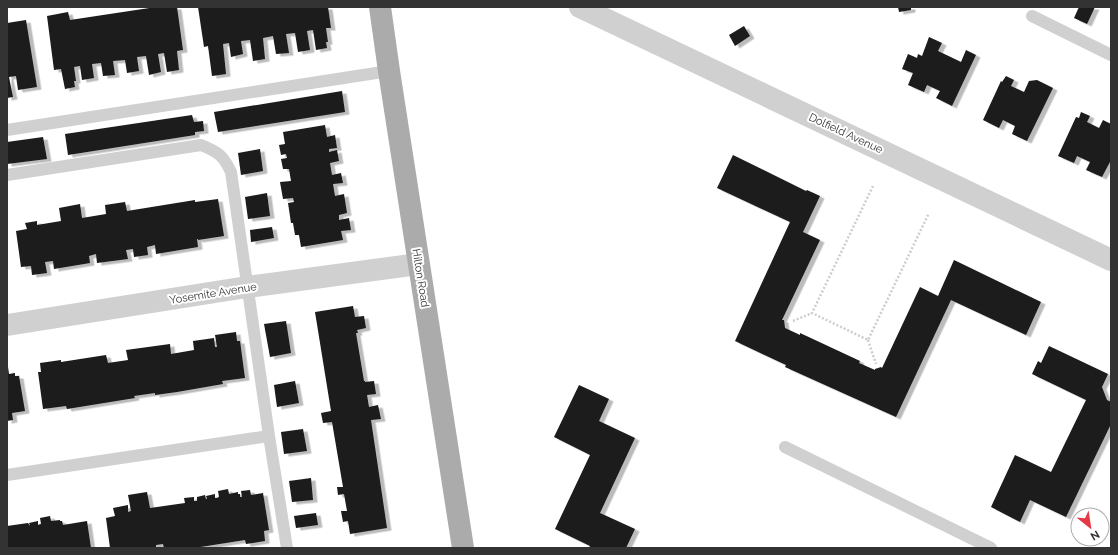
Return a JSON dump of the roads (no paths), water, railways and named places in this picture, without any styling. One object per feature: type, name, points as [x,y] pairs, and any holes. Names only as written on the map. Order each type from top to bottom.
[{"type":"main road","name":"Hilton Road","points":[[380,7],[418,264],[463,548]]},
{"type":"street","name":"Dolfield Avenue","points":[[580,7],[1111,260]]},
{"type":"street","name":"Yosemite Avenue","points":[[7,324],[247,287],[418,264]]},
{"type":"lane","points":[[1032,16],[1111,55]]},
{"type":"lane","points":[[7,130],[389,71]]},
{"type":"lane","points":[[7,175],[201,145],[218,151],[226,161],[230,172],[287,548]]},
{"type":"lane","points":[[7,475],[269,436]]},
{"type":"lane","points":[[785,448],[991,548]]}]
